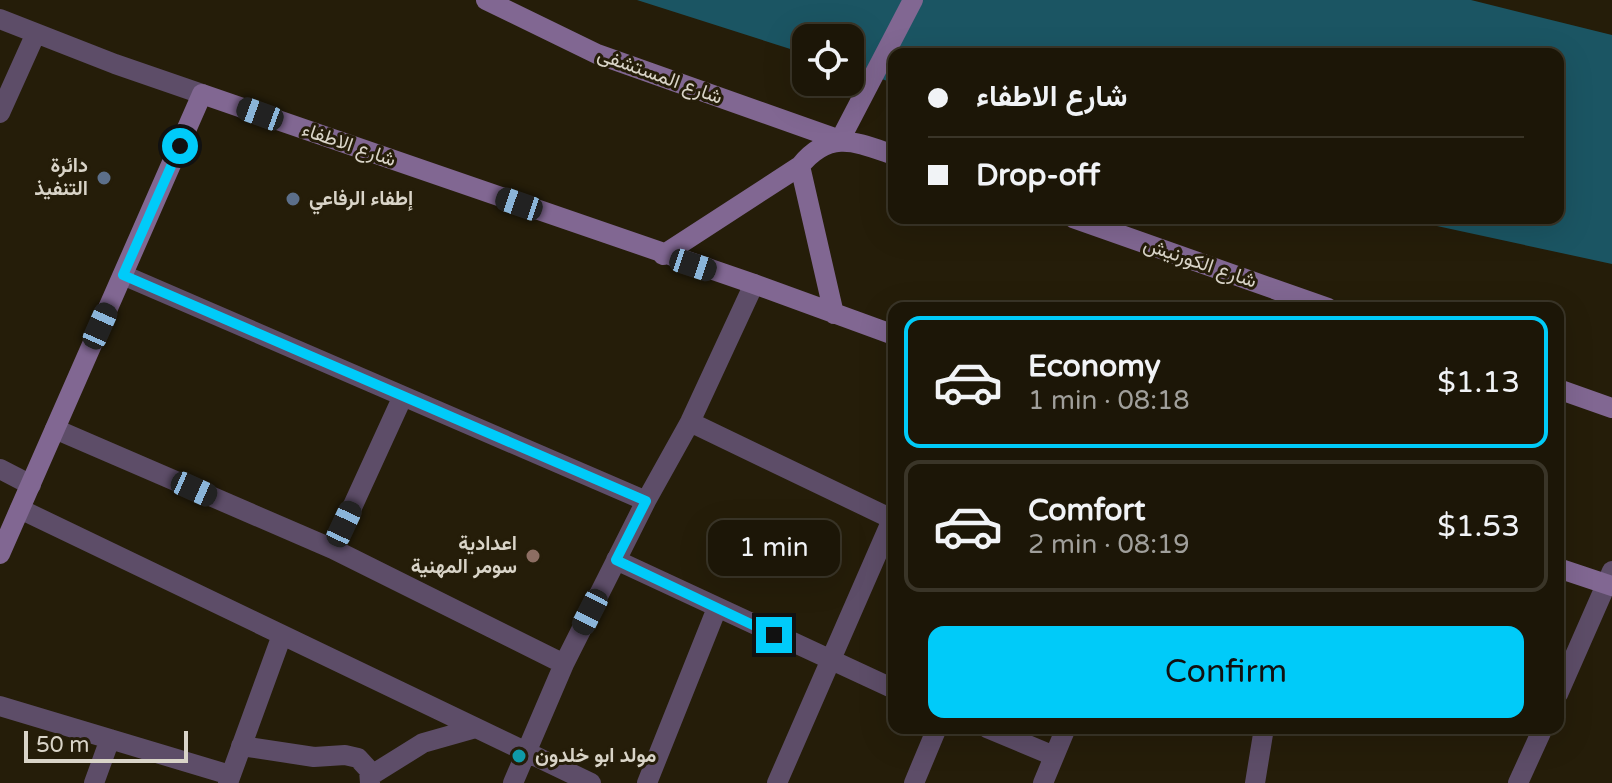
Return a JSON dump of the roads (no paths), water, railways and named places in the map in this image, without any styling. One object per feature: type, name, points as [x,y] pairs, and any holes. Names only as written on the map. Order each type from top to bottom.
[{"type":"street","name":"شارع المستشفى","points":[[486,0],[597,54],[840,140]]},
{"type":"street","points":[[840,140],[913,0]]},
{"type":"street","points":[[0,19],[202,94],[0,554]]},
{"type":"street","points":[[0,113],[36,33]]},
{"type":"street","name":"شارع الاطفاء","points":[[202,94],[888,333]]},
{"type":"street","points":[[663,255],[800,166],[819,148],[840,140],[853,141],[888,153]]},
{"type":"street","points":[[800,166],[834,314]]},
{"type":"street","name":"شارع الكورنيش","points":[[1090,224],[1311,302]]},
{"type":"street","points":[[123,275],[646,501]]},
{"type":"street","points":[[513,783],[564,664],[646,501],[690,422],[754,284]]},
{"type":"street","points":[[1564,391],[1612,408]]},
{"type":"street","points":[[333,549],[403,396]]},
{"type":"street","points":[[690,422],[888,515]]},
{"type":"street","points":[[55,429],[333,549],[564,664]]},
{"type":"street","points":[[0,469],[31,485]]},
{"type":"street","points":[[20,509],[591,783]]},
{"type":"street","points":[[777,783],[888,528]]},
{"type":"street","points":[[616,560],[888,686]]},
{"type":"street","points":[[1564,570],[1610,581],[1564,681]]},
{"type":"street","points":[[647,783],[717,608]]},
{"type":"street","points":[[0,706],[229,779],[282,635]]},
{"type":"street","points":[[241,746],[314,757],[345,755],[358,758],[366,765],[370,779],[423,743],[476,728]]},
{"type":"street","points":[[914,783],[934,734]]},
{"type":"street","points":[[1001,734],[1054,756]]},
{"type":"street","points":[[1043,783],[1063,734]]},
{"type":"street","points":[[1255,783],[1263,734]]},
{"type":"street","points":[[1518,783],[1540,734]]},
{"type":"street","points":[[94,783],[110,739]]},
{"type":"water","points":[[637,0],[1471,0],[1612,35],[1612,264],[1428,224],[1564,224],[1564,48],[888,48],[888,81],[864,73],[864,24],[792,24],[792,50]]},
{"type":"place","name":"دائرة التنفيذ","points":[[104,178]]},
{"type":"place","name":"إطفاء الرفاعي","points":[[293,199]]},
{"type":"place","name":"اعدادية سومر المهنية","points":[[533,556]]},
{"type":"place","name":"مولد ابو خلدون","points":[[519,756]]}]
